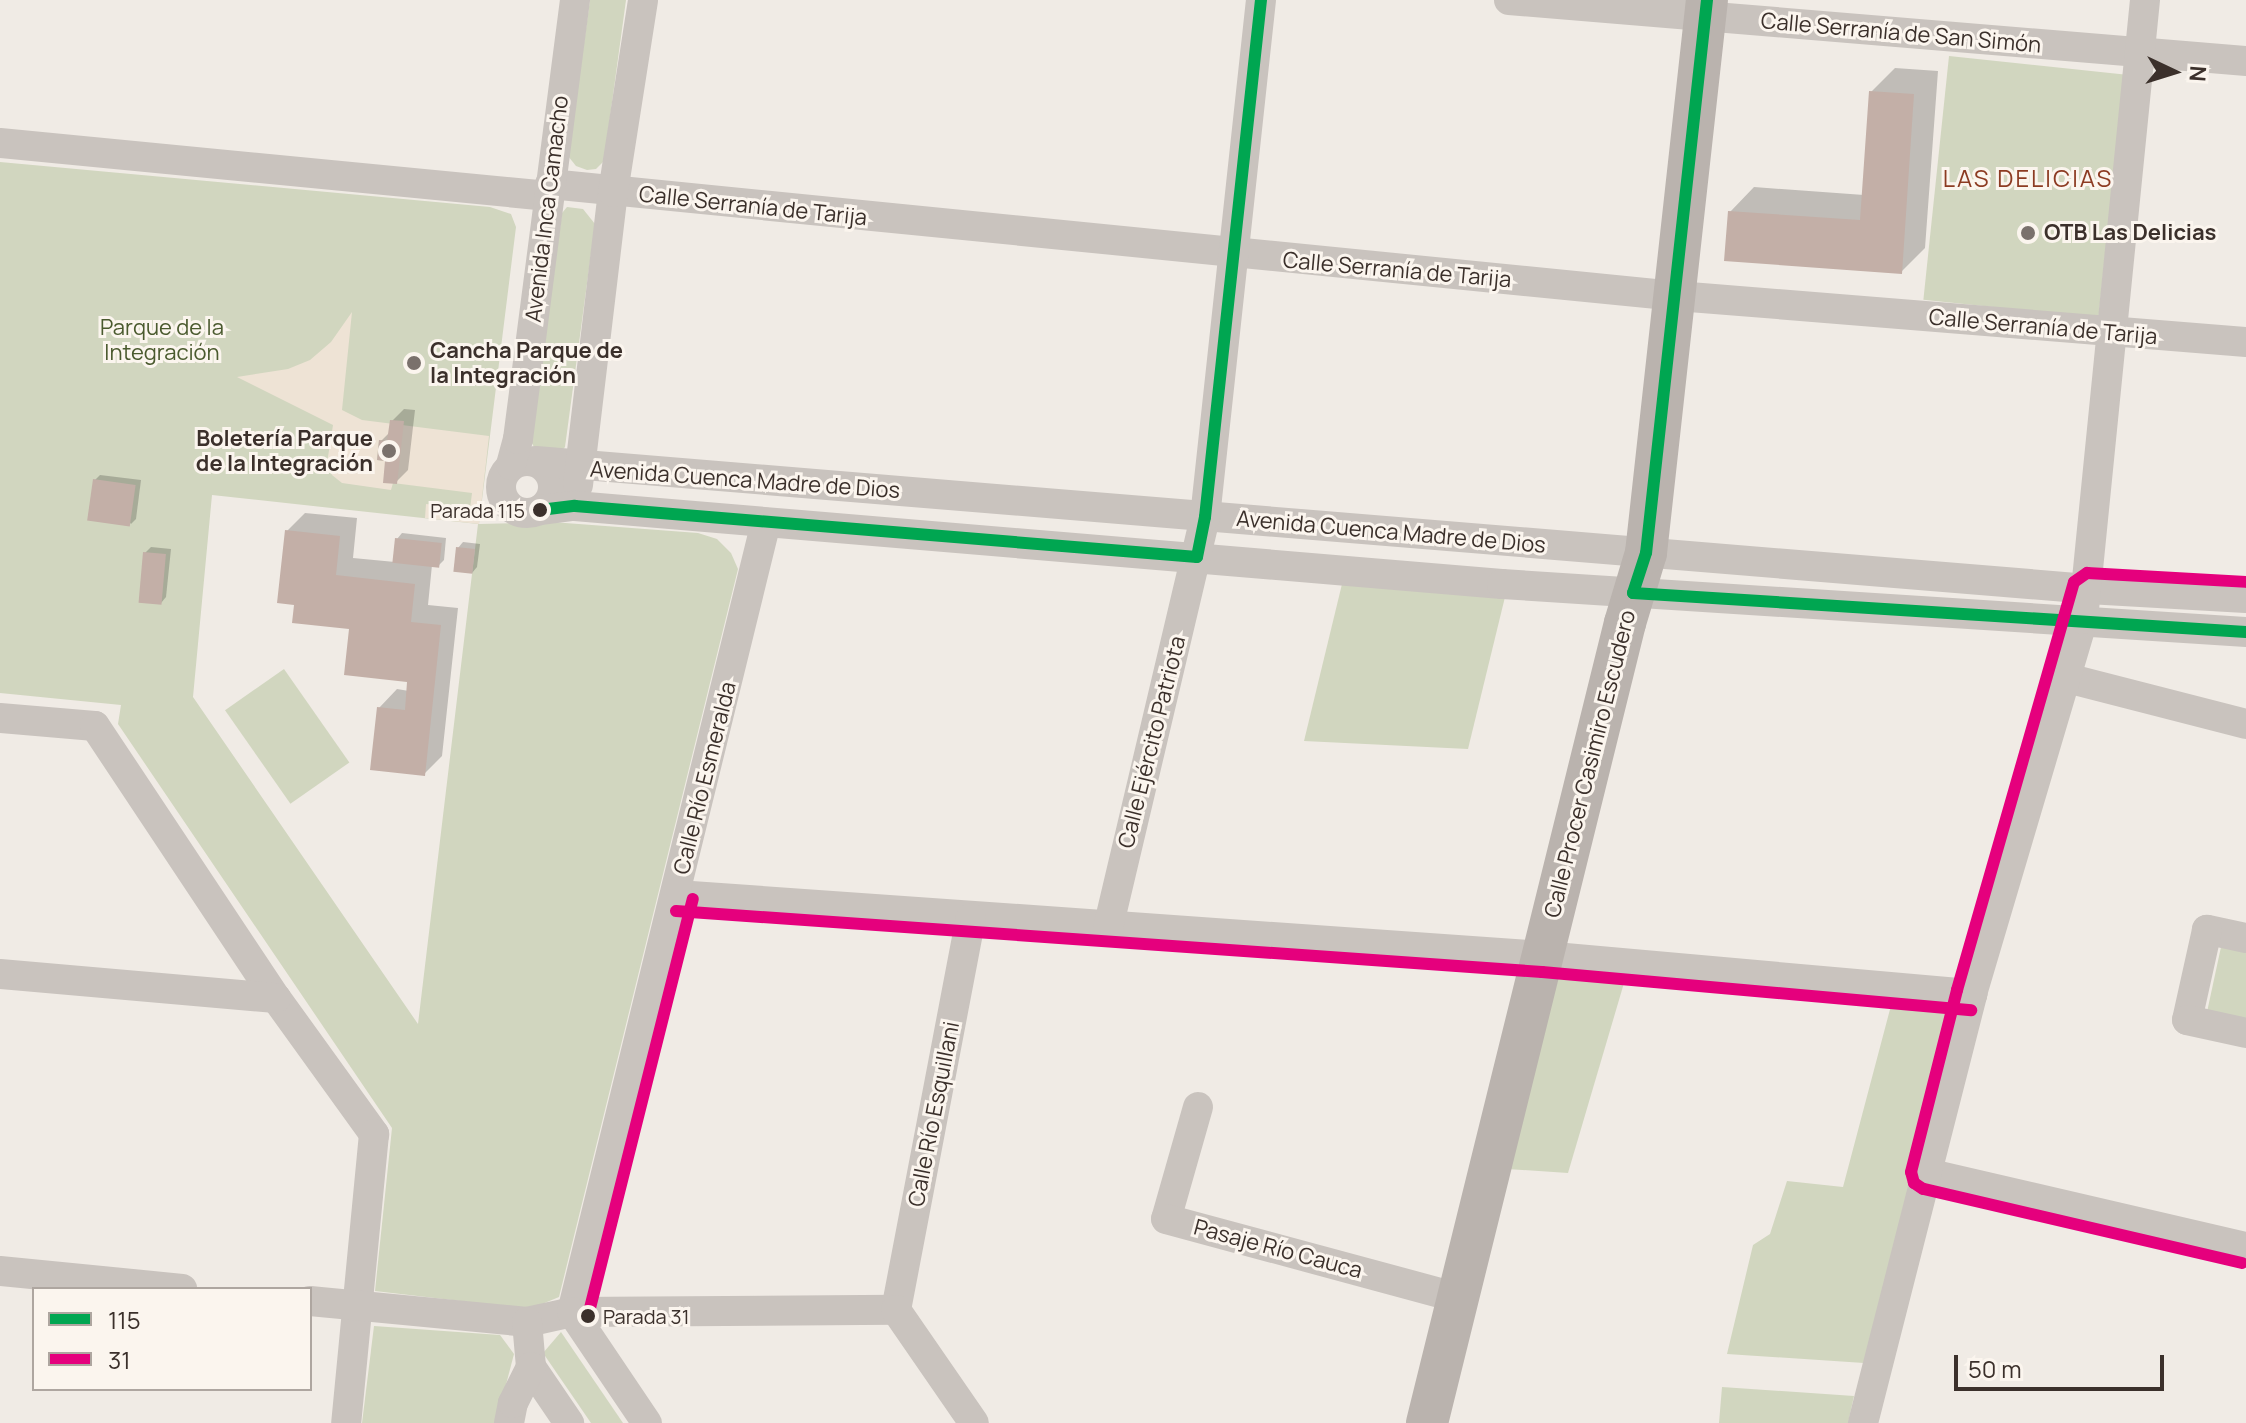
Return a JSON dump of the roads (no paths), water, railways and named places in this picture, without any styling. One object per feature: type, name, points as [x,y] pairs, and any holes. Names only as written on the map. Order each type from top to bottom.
[{"type":"main road","name":"Calle Procer Casimiro Escudero","points":[[1427,1423],[1633,593],[1646,553],[1707,8]]},
{"type":"street","name":"Avenida Inca Camacho","points":[[523,463],[518,439],[575,0]]},
{"type":"street","points":[[575,506],[613,192],[643,0]]},
{"type":"street","points":[[1205,517],[1261,0]]},
{"type":"street","name":"Calle Serranía de San Simón","points":[[1509,0],[1707,8],[2140,54],[2246,61]]},
{"type":"street","points":[[1863,1423],[1972,994],[2063,677],[2083,619],[2145,0]]},
{"type":"street","name":"Calle Serranía de Tarija","points":[[0,143],[549,190],[613,192],[1677,296],[2113,334],[2246,342]]},
{"type":"street","points":[[523,463],[549,472],[554,488],[552,497],[540,510],[517,512],[505,501],[500,486],[523,463]]},
{"type":"street","name":"Avenida Cuenca Madre de Dios","points":[[523,463],[2088,589],[2246,598]]},
{"type":"street","name":"Avenida Cuenca Madre de Dios","points":[[540,510],[575,506],[1633,593],[2083,619],[2246,632]]},
{"type":"street","name":"Calle Ejército Patriota","points":[[1108,928],[1205,517]]},
{"type":"street","name":"Calle Río Esmeralda","points":[[572,1312],[677,895],[766,522]]},
{"type":"street","points":[[2063,677],[2246,724]]},
{"type":"street","points":[[0,718],[95,726],[276,998],[374,1134],[346,1423]]},
{"type":"street","points":[[677,895],[1108,928],[1543,956],[1972,994]]},
{"type":"street","name":"Calle Río Esquillani","points":[[896,1310],[971,918]]},
{"type":"street","points":[[2246,938],[2207,930],[2187,1020],[2246,1033]]},
{"type":"street","points":[[0,974],[276,998]]},
{"type":"street","name":"Pasaje Río Cauca","points":[[1198,1107],[1166,1219],[1456,1297]]},
{"type":"street","points":[[1927,1173],[2246,1247]]},
{"type":"street","points":[[0,1271],[162,1287]]},
{"type":"street","points":[[312,1301],[527,1322],[572,1312],[896,1310],[974,1423]]},
{"type":"street","points":[[572,1312],[647,1423]]},
{"type":"street","points":[[527,1322],[531,1367],[569,1423]]},
{"type":"street","points":[[509,1423],[513,1403],[531,1367]]},
{"type":"place","name":"OTB Las Delicias","points":[[2028,233]]},
{"type":"place","name":"Cancha Parque de la Integración","points":[[414,363]]},
{"type":"place","name":"Boletería Parque de la Integración","points":[[389,451]]},
{"type":"place","name":"Parada 115","points":[[540,510]]},
{"type":"place","name":"Parada 31","points":[[588,1316]]},
{"type":"district","name":"LAS DELICIAS","points":[[2028,178]]},
{"type":"park label","name":"Parque de la Integración","points":[[162,340]]}]
